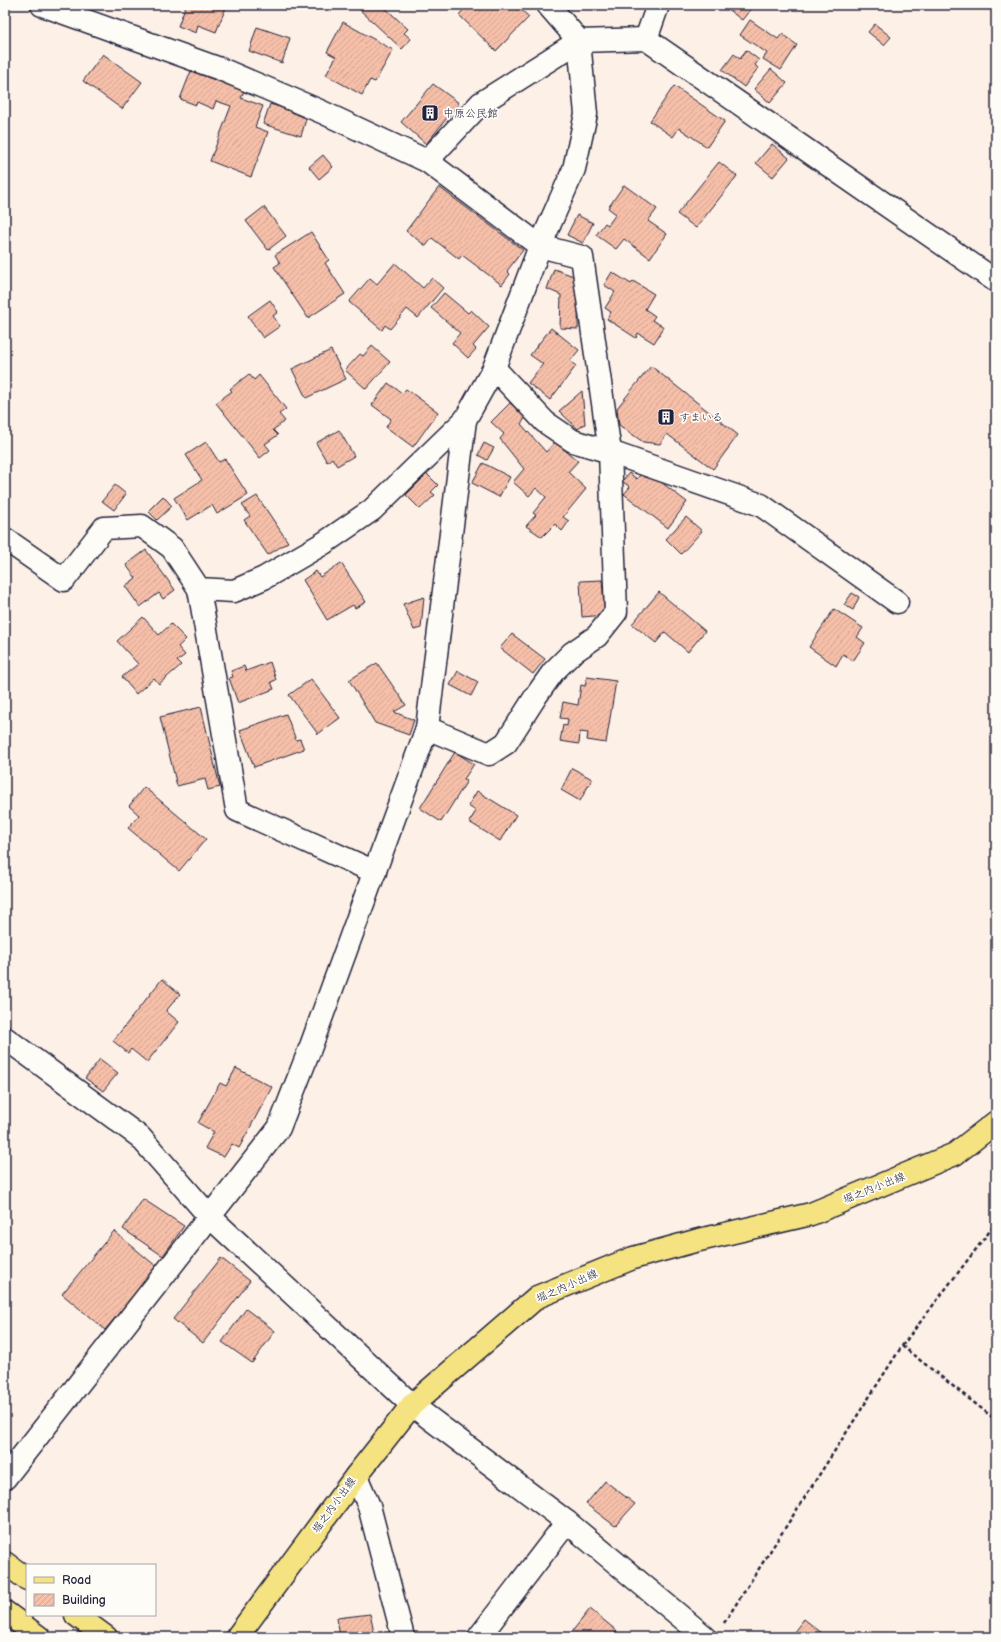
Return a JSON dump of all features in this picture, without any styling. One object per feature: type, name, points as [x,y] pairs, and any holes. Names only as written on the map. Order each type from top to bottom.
[{"type":"main road","name":"堀之内小出線","points":[[238,1637],[356,1476],[412,1405],[537,1297],[633,1258],[695,1240],[811,1214],[955,1154],[996,1122]]},
{"type":"main road","points":[[5,1563],[26,1578]]},
{"type":"main road","points":[[5,1612],[39,1637]]},
{"type":"main road","points":[[77,1616],[106,1637]]},
{"type":"street","points":[[42,5],[223,70],[322,112],[427,161],[540,246],[582,257],[610,452],[616,612],[597,636],[572,653],[553,672],[506,742],[489,754],[427,728]]},
{"type":"street","points":[[199,589],[234,591],[264,578],[324,543],[372,510],[465,420],[494,368],[540,246],[574,169],[586,114],[579,41],[548,5]]},
{"type":"street","points":[[646,39],[658,5]]},
{"type":"street","points":[[427,161],[481,103],[579,41],[646,39],[996,281]]},
{"type":"street","points":[[494,368],[545,422],[573,441],[610,452],[761,505],[897,602]]},
{"type":"street","points":[[5,1478],[279,1128],[314,1038],[427,728],[465,420]]},
{"type":"street","points":[[5,539],[64,580],[104,528],[142,526],[172,548],[199,589],[237,810],[375,872]]},
{"type":"street","points":[[5,1038],[140,1137],[209,1216],[412,1405],[567,1522],[705,1637]]},
{"type":"street","points":[[356,1476],[368,1506],[403,1637]]},
{"type":"street","points":[[479,1637],[567,1522]]},
{"type":"path","points":[[724,1624],[902,1346],[996,1223]]},
{"type":"path","points":[[902,1346],[996,1420]]},
{"type":"building","points":[[186,5],[227,5],[216,32],[198,25],[196,33],[178,26]]},
{"type":"building","points":[[365,5],[382,5],[408,29],[404,33],[411,39],[402,49],[360,10]]},
{"type":"building","points":[[460,5],[516,5],[529,17],[496,51],[459,15],[464,9]]},
{"type":"building","points":[[722,5],[754,5],[742,20]]},
{"type":"building","points":[[750,20],[778,39],[782,34],[797,45],[781,70],[763,59],[767,53],[740,35]]},
{"type":"building","points":[[343,22],[393,50],[375,82],[370,80],[362,95],[326,75],[336,57],[327,52]]},
{"type":"building","points":[[875,24],[891,37],[884,45],[868,32]]},
{"type":"building","points":[[257,27],[290,38],[282,63],[249,51]]},
{"type":"building","points":[[746,50],[759,60],[755,65],[758,68],[744,87],[722,70],[734,54],[740,59]]},
{"type":"building","points":[[103,54],[142,82],[122,109],[83,81]]},
{"type":"building","points":[[771,69],[787,83],[770,103],[754,89]]},
{"type":"building","points":[[191,71],[244,91],[241,98],[263,106],[255,127],[268,132],[251,177],[210,161],[231,106],[216,101],[213,109],[197,102],[196,105],[180,99]]},
{"type":"building","name":"中原公民館","points":[[433,84],[459,103],[426,144],[401,122]]},
{"type":"building","points":[[674,86],[725,121],[707,147],[679,128],[673,137],[650,121]]},
{"type":"building","points":[[270,104],[307,116],[301,136],[263,124]]},
{"type":"building","points":[[772,144],[789,158],[773,177],[756,163]]},
{"type":"building","points":[[323,155],[333,167],[319,179],[309,167]]},
{"type":"building","points":[[719,162],[737,176],[696,228],[677,214]]},
{"type":"building","points":[[624,185],[657,209],[648,221],[667,234],[650,258],[624,239],[616,249],[596,235],[605,223],[608,225],[616,214],[608,208]]},
{"type":"building","points":[[439,187],[523,250],[507,271],[510,274],[502,285],[462,255],[459,259],[432,238],[426,246],[406,231]]},
{"type":"building","points":[[264,207],[286,236],[268,250],[246,221]]},
{"type":"building","points":[[577,215],[593,223],[583,243],[567,235]]},
{"type":"building","points":[[311,232],[329,260],[325,263],[345,294],[308,318],[274,267],[280,263],[275,255]]},
{"type":"building","points":[[395,263],[423,288],[432,278],[443,288],[418,318],[407,309],[390,329],[385,325],[382,330],[349,302],[370,278],[377,284]]},
{"type":"building","points":[[554,269],[579,278],[578,329],[560,328],[561,295],[547,289]]},
{"type":"building","points":[[612,272],[631,284],[633,281],[654,294],[645,309],[655,316],[652,320],[664,327],[654,343],[638,333],[636,338],[607,319],[611,312],[605,308],[615,292],[604,285]]},
{"type":"building","points":[[444,293],[468,313],[471,310],[489,327],[473,346],[476,349],[468,358],[452,343],[460,333],[431,308]]},
{"type":"building","points":[[270,300],[278,312],[273,316],[280,326],[263,338],[248,316]]},
{"type":"building","points":[[551,328],[579,350],[570,361],[576,366],[550,400],[528,383],[543,364],[530,355]]},
{"type":"building","points":[[372,346],[390,362],[366,389],[345,370],[360,354],[363,356]]},
{"type":"building","points":[[331,350],[346,379],[306,398],[292,369]]},
{"type":"building","name":"すまいる","points":[[651,366],[738,435],[713,469],[667,434],[660,444],[643,442],[619,425],[617,408]]},
{"type":"building","points":[[249,374],[254,380],[259,375],[286,409],[279,414],[285,421],[273,430],[278,435],[265,444],[270,450],[260,458],[216,403],[232,391],[230,389]]},
{"type":"building","points":[[388,383],[402,393],[406,389],[438,412],[413,447],[386,427],[391,419],[372,405]]},
{"type":"building","points":[[582,391],[585,424],[578,429],[559,411]]},
{"type":"building","points":[[510,403],[526,417],[521,424],[546,452],[555,442],[578,461],[568,472],[586,489],[563,517],[569,521],[562,531],[555,524],[542,537],[526,526],[536,515],[533,513],[546,497],[536,488],[529,496],[513,482],[524,469],[500,439],[504,434],[491,422]]},
{"type":"building","points":[[339,430],[354,456],[337,466],[332,458],[327,462],[316,443]]},
{"type":"building","points":[[206,442],[219,462],[225,459],[248,495],[217,514],[212,505],[188,520],[174,498],[202,480],[186,455]]},
{"type":"building","points":[[484,443],[494,448],[487,460],[478,455]]},
{"type":"building","points":[[483,463],[510,477],[499,497],[472,483]]},
{"type":"building","points":[[644,469],[687,502],[668,528],[624,494],[630,487],[622,481],[629,473],[637,479]]},
{"type":"building","points":[[427,474],[438,485],[431,492],[435,495],[420,509],[406,495]]},
{"type":"building","points":[[115,485],[126,494],[114,510],[102,501]]},
{"type":"building","points":[[163,496],[172,506],[157,520],[148,511]]},
{"type":"building","points":[[257,496],[288,542],[268,555],[244,520],[250,516],[242,505]]},
{"type":"building","points":[[686,517],[702,531],[681,554],[666,539]]},
{"type":"building","points":[[146,550],[175,590],[163,599],[159,593],[140,607],[125,586],[136,578],[126,565]]},
{"type":"building","points":[[341,563],[366,602],[355,608],[353,605],[327,620],[303,580],[316,571],[320,577]]},
{"type":"building","points":[[602,580],[605,615],[582,617],[580,581]]},
{"type":"building","points":[[659,592],[705,631],[688,652],[665,632],[656,643],[632,624]]},
{"type":"building","points":[[852,593],[859,597],[853,610],[844,605]]},
{"type":"building","points":[[424,597],[421,628],[414,630],[403,604]]},
{"type":"building","points":[[834,609],[863,628],[857,637],[865,643],[853,661],[843,654],[836,666],[809,647]]},
{"type":"building","points":[[143,617],[159,635],[171,624],[186,639],[178,647],[185,655],[177,661],[181,665],[159,684],[154,678],[136,694],[122,677],[138,664],[117,641]]},
{"type":"building","points":[[512,634],[545,659],[533,674],[500,648]]},
{"type":"building","points":[[270,662],[276,680],[271,682],[274,689],[238,703],[229,678],[233,677],[231,671],[244,666],[246,671]]},
{"type":"building","points":[[377,663],[406,705],[394,712],[414,720],[409,735],[375,723],[349,680]]},
{"type":"building","points":[[458,671],[478,682],[471,696],[450,685]]},
{"type":"building","points":[[587,677],[616,681],[606,743],[587,740],[588,733],[580,732],[579,744],[560,741],[563,725],[567,726],[568,719],[560,718],[563,702],[578,705],[581,685],[585,686]]},
{"type":"building","points":[[311,679],[340,718],[318,734],[289,695]]},
{"type":"building","points":[[201,707],[220,787],[208,790],[205,779],[177,786],[160,717]]},
{"type":"building","points":[[286,714],[296,740],[300,739],[304,749],[254,767],[240,730]]},
{"type":"building","points":[[455,752],[474,764],[464,779],[467,781],[441,822],[420,808]]},
{"type":"building","points":[[572,768],[592,779],[580,801],[561,790]]},
{"type":"building","points":[[144,787],[206,839],[179,871],[128,828],[139,815],[129,806]]},
{"type":"building","points":[[477,791],[516,815],[500,841],[469,822],[476,811],[468,806]]},
{"type":"building","points":[[162,979],[180,994],[166,1011],[179,1022],[147,1062],[131,1049],[128,1053],[113,1041]]},
{"type":"building","points":[[100,1059],[118,1073],[103,1091],[85,1078]]},
{"type":"building","points":[[236,1068],[272,1087],[239,1148],[232,1144],[224,1157],[205,1148],[214,1132],[198,1123],[220,1083],[226,1086]]},
{"type":"building","points":[[143,1199],[184,1226],[163,1256],[123,1229]]},
{"type":"building","points":[[114,1231],[157,1267],[105,1330],[62,1294]]},
{"type":"building","points":[[221,1258],[250,1281],[203,1343],[173,1319]]},
{"type":"building","points":[[246,1309],[275,1331],[252,1363],[222,1342]]},
{"type":"building","points":[[605,1481],[635,1504],[615,1526],[586,1504]]},
{"type":"building","points":[[590,1609],[617,1631],[612,1637],[575,1637],[571,1633]]},
{"type":"building","points":[[370,1614],[375,1637],[340,1637],[337,1618]]},
{"type":"building","points":[[804,1619],[827,1637],[790,1637]]},
{"type":"place","name":"中原公民館","points":[[430,113]]},
{"type":"place","name":"すまいる","points":[[666,417]]}]
